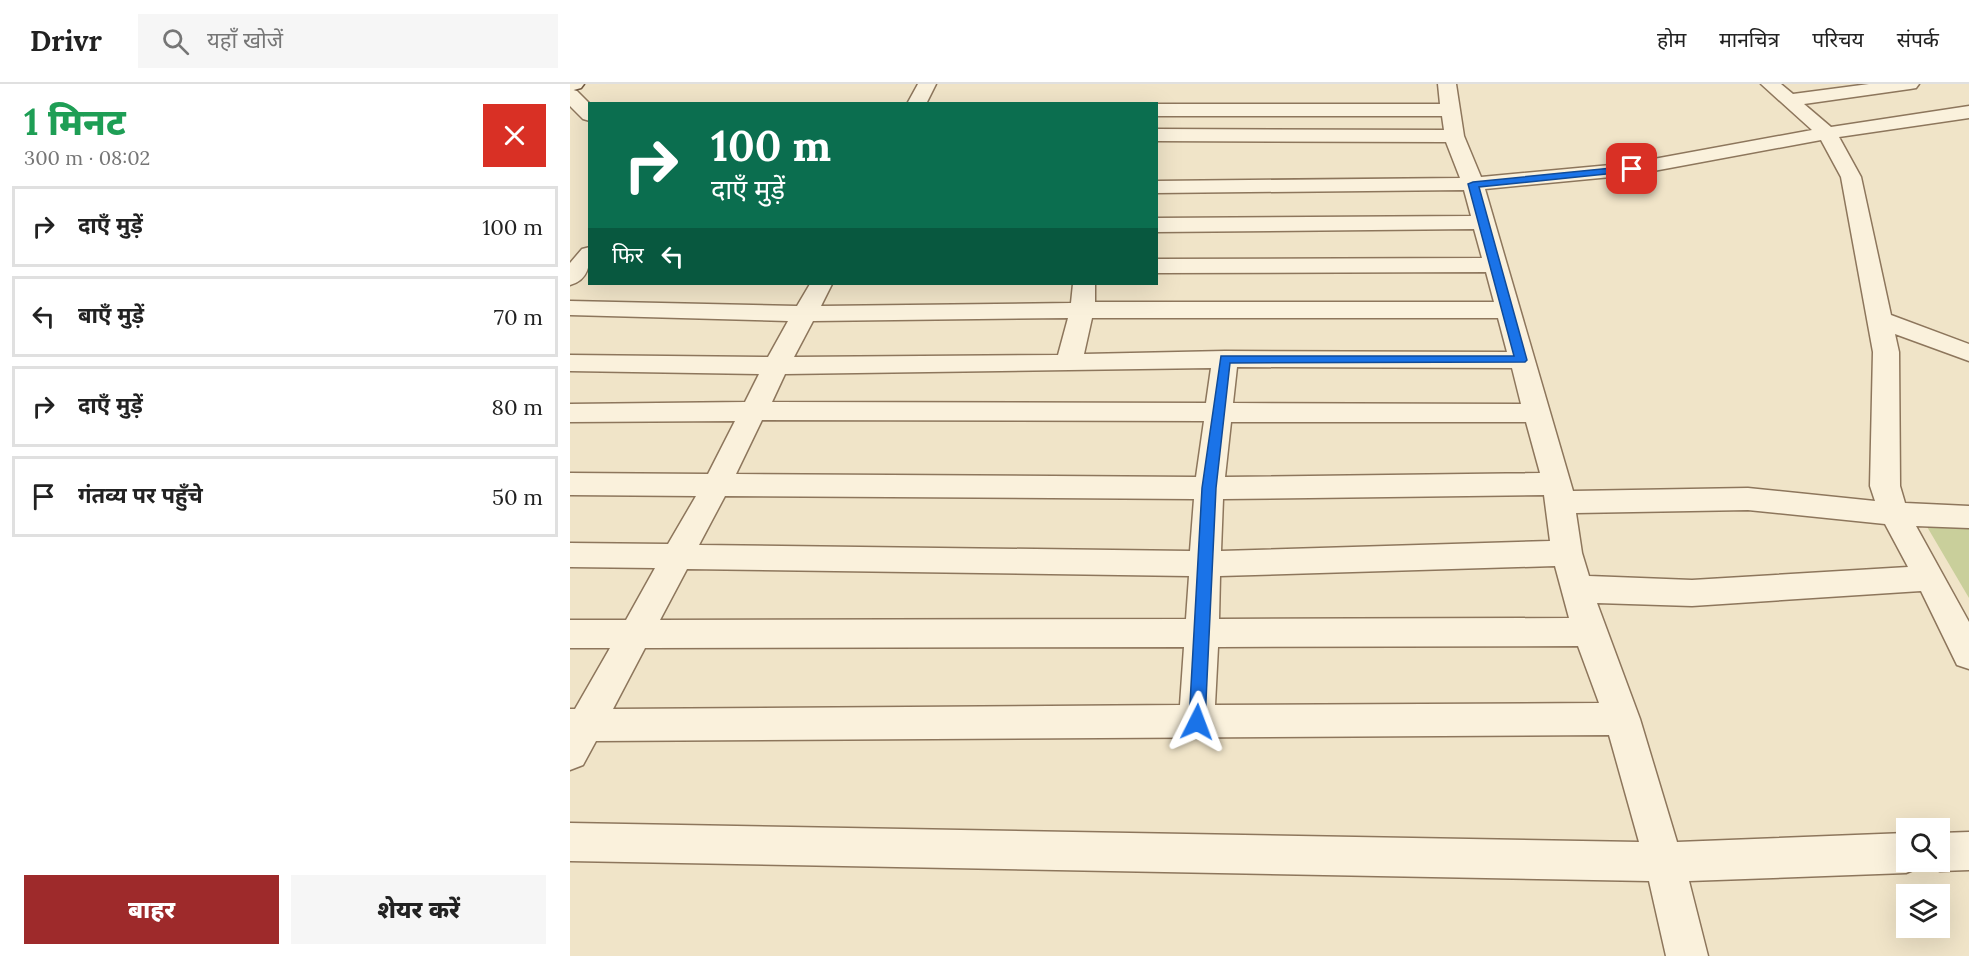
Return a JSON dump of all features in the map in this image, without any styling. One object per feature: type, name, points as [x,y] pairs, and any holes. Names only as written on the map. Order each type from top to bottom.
[{"type":"street","points":[[917,102],[927,84]]},
{"type":"street","points":[[1770,84],[1827,132],[1851,177],[1886,352],[1885,486],[1894,514],[1969,655]]},
{"type":"street","points":[[1790,100],[1910,84]]},
{"type":"street","points":[[570,95],[588,113]]},
{"type":"street","points":[[1158,110],[1451,110]]},
{"type":"street","points":[[1158,135],[1451,110]]},
{"type":"street","points":[[1451,110],[1558,493],[1567,553],[1577,589],[1622,720],[1664,862],[1687,956]]},
{"type":"street","points":[[1158,187],[1473,184],[1632,169],[1827,132],[1969,112]]},
{"type":"street","points":[[1158,225],[1483,222]]},
{"type":"street","points":[[1158,266],[1495,266]]},
{"type":"street","points":[[575,734],[635,634],[717,484],[776,366],[820,285]]},
{"type":"street","points":[[1069,363],[1082,310],[1084,285]]},
{"type":"street","points":[[570,308],[805,314],[1082,310],[1507,310]]},
{"type":"street","points":[[1879,319],[1969,353]]},
{"type":"street","points":[[570,363],[776,366],[1225,359],[1521,360]]},
{"type":"street","points":[[1197,722],[1209,488],[1225,359]]},
{"type":"street","points":[[570,412],[1536,413]]},
{"type":"street","points":[[570,484],[1209,488],[1558,493],[1748,499],[1894,514],[1969,517]]},
{"type":"street","points":[[570,555],[1204,564],[1567,553]]},
{"type":"street","points":[[1577,589],[1692,593],[1930,578]]},
{"type":"street","points":[[570,634],[1590,632]]},
{"type":"street","points":[[575,734],[1197,722],[1622,720]]},
{"type":"street","points":[[570,842],[1664,862],[1896,853]]},
{"type":"street","points":[[1950,852],[1969,851]]},
{"type":"green space","points":[[1916,508],[1969,513],[1969,598]]},
{"type":"route","points":[[1197,722],[1209,488],[1225,359],[1521,360],[1473,184],[1632,169]]}]
